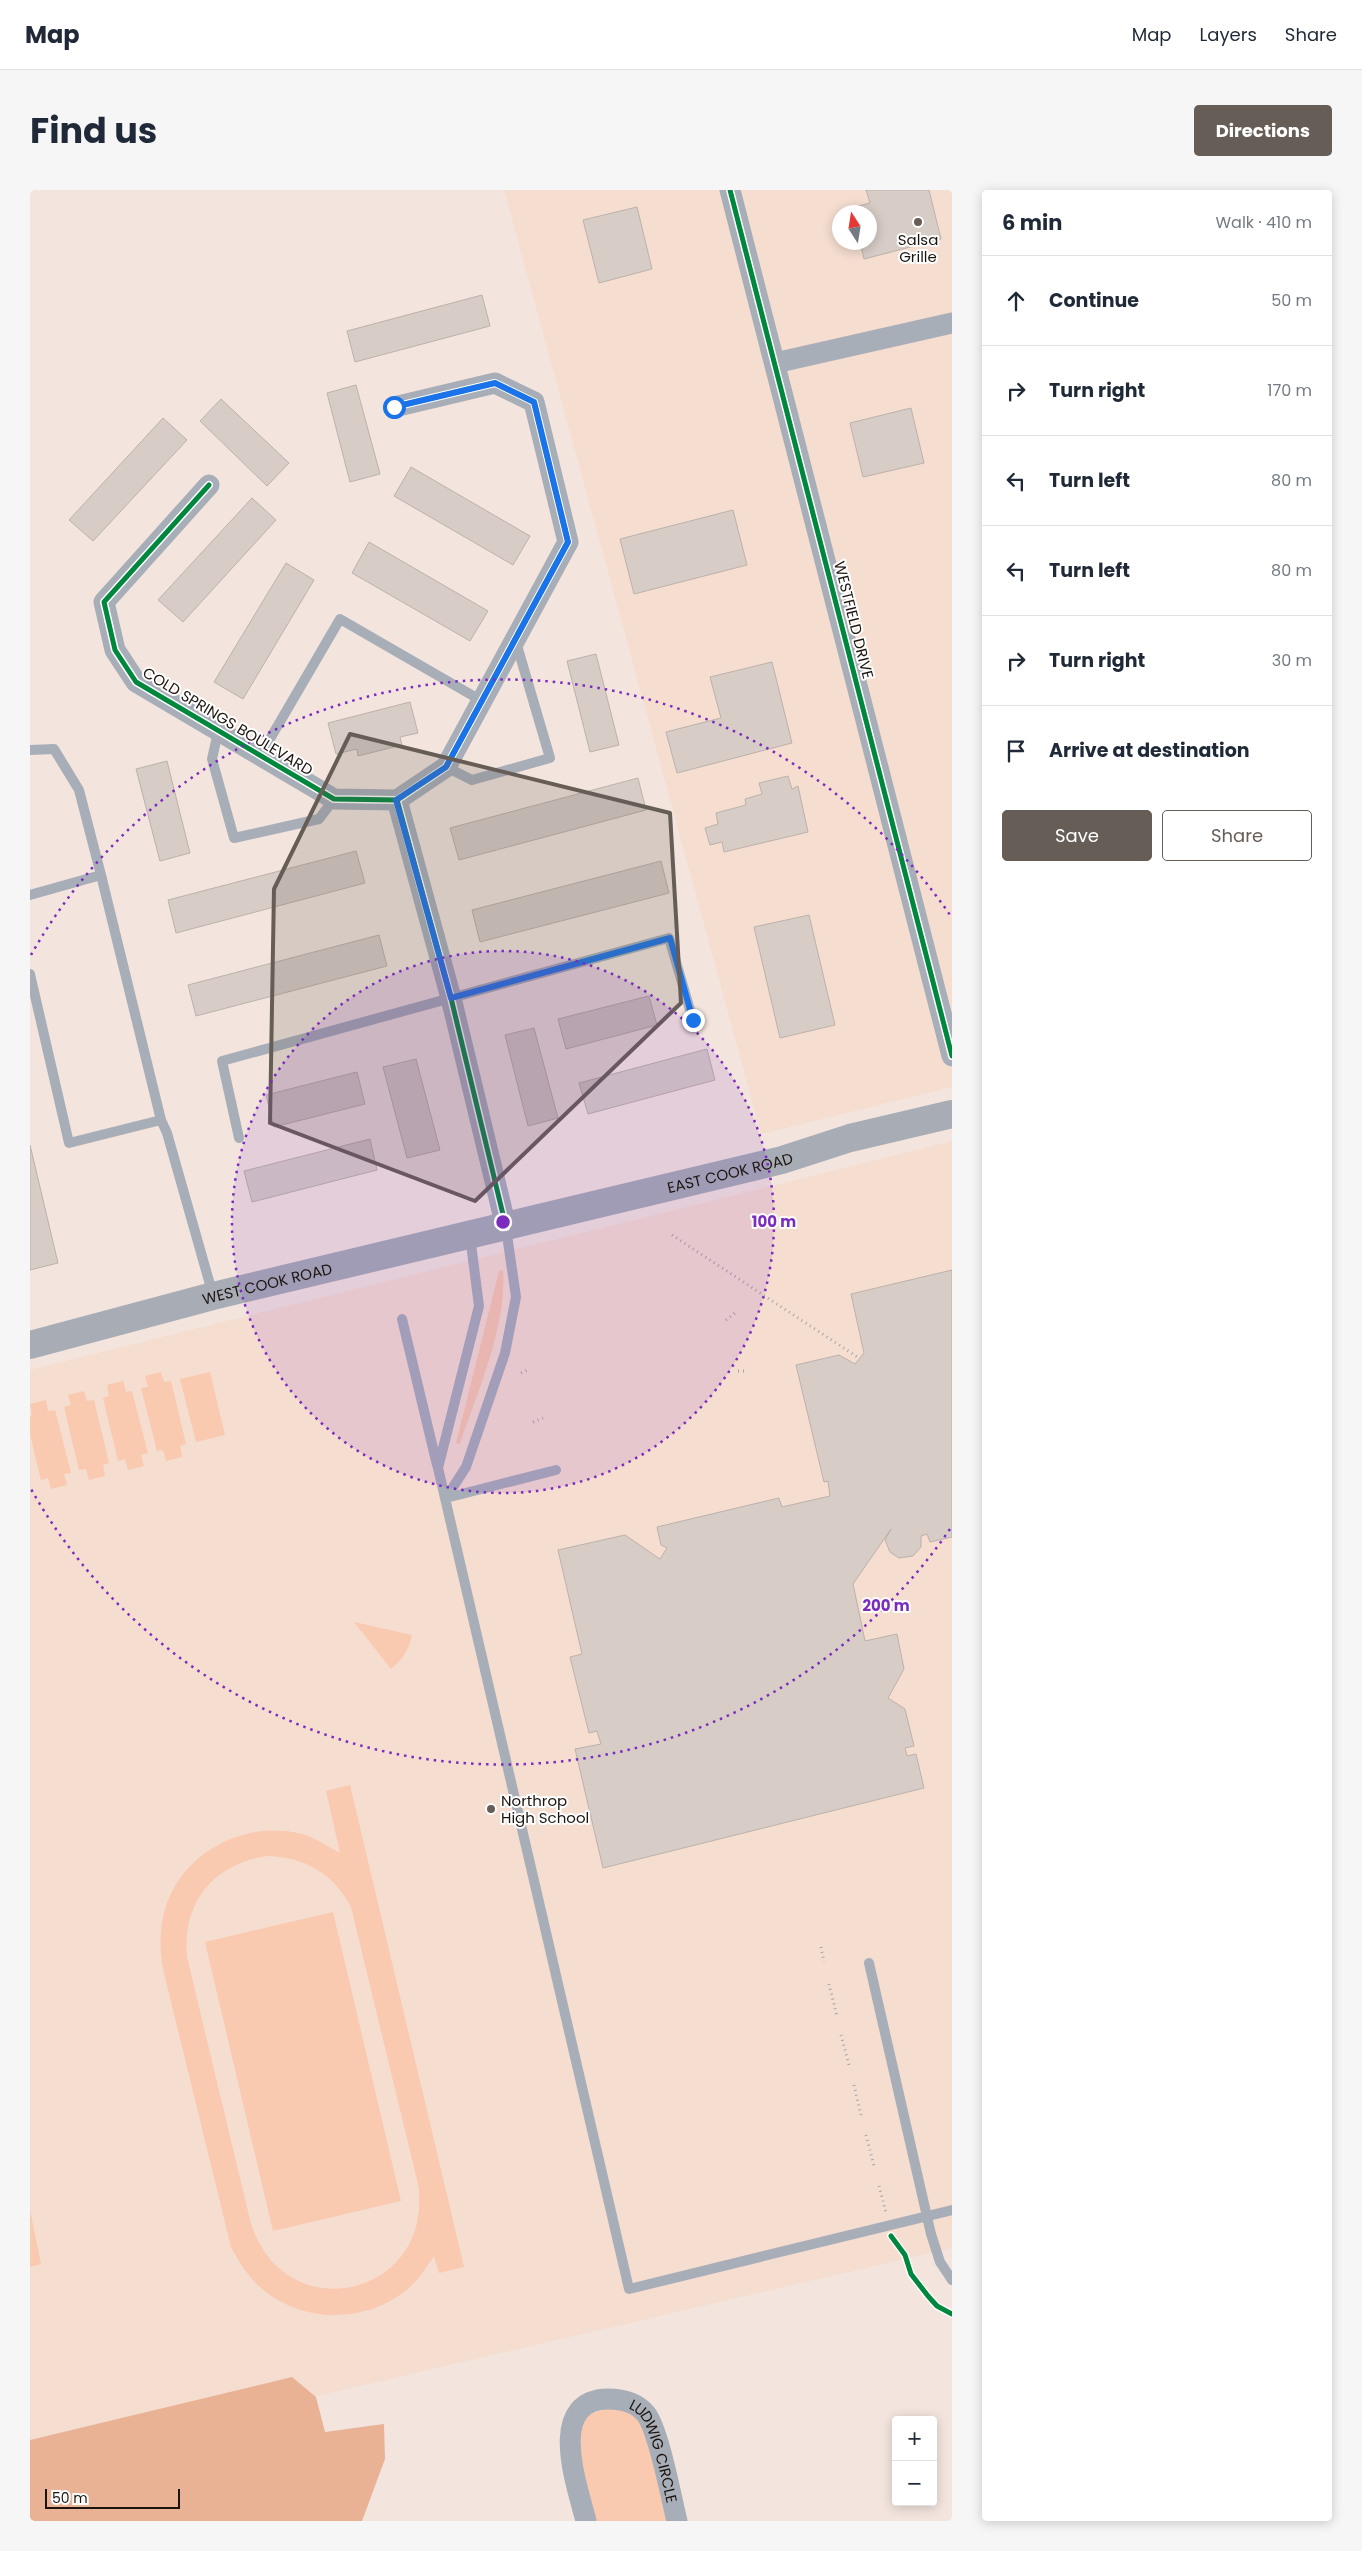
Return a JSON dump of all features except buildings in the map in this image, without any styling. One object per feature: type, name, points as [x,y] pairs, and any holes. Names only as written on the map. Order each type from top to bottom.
[{"type":"main road","name":"EAST COOK ROAD","points":[[506,1227],[782,1160],[850,1138],[952,1114]]},
{"type":"main road","name":"WEST COOK ROAD","points":[[30,1345],[213,1296],[506,1227]]},
{"type":"street","name":"WESTFIELD DRIVE","points":[[730,190],[952,1056]]},
{"type":"street","points":[[775,362],[952,323]]},
{"type":"street","points":[[394,407],[495,383],[534,402],[568,542],[446,767],[396,800],[451,998],[506,1227]]},
{"type":"street","name":"COLD SPRINGS BOULEVARD","points":[[209,485],[104,602],[115,650],[136,682],[334,799],[396,800]]},
{"type":"street","name":"LUDWIG CIRCLE","points":[[586,2521],[569,2452],[570,2428],[587,2405],[602,2399],[620,2399],[630,2402],[646,2414],[655,2433],[677,2521]]},
{"type":"lane","points":[[260,756],[340,619],[482,701]]},
{"type":"lane","points":[[446,767],[472,780],[550,758],[515,639]]},
{"type":"lane","points":[[218,732],[212,759],[234,838],[319,819],[334,799]]},
{"type":"lane","points":[[30,750],[54,749],[79,790],[161,1120],[167,1133],[213,1296]]},
{"type":"lane","points":[[30,895],[100,875]]},
{"type":"lane","points":[[239,1138],[222,1061],[670,938],[693,1020]]},
{"type":"lane","points":[[30,974],[69,1143],[161,1120]]},
{"type":"lane","points":[[446,1498],[466,1467],[505,1353],[516,1297],[506,1227]]},
{"type":"lane","points":[[438,1468],[479,1306],[470,1235]]},
{"type":"lane","points":[[402,1319],[446,1498],[529,1868],[628,2288],[952,2210]]},
{"type":"lane","points":[[446,1498],[556,1470]]},
{"type":"lane","points":[[869,1963],[927,2216],[940,2262],[952,2280]]},
{"type":"path","points":[[672,1234],[859,1358]]},
{"type":"path","points":[[726,1320],[735,1313]]},
{"type":"path","points":[[521,1373],[530,1370]]},
{"type":"path","points":[[738,1372],[748,1371]]},
{"type":"path","points":[[533,1422],[543,1418]]},
{"type":"path","points":[[821,1947],[824,1962]]},
{"type":"path","points":[[829,1984],[837,2016]]},
{"type":"path","points":[[842,2034],[849,2065]]},
{"type":"path","points":[[854,2085],[861,2115]]},
{"type":"path","points":[[866,2135],[874,2166]]},
{"type":"path","points":[[879,2186],[886,2216]]},
{"type":"highlighted area","points":[[350,734],[670,813],[681,1003],[475,1201],[270,1123],[274,889]]},
{"type":"shaded area","points":[[504,190],[952,190],[952,1087],[761,1134]]},
{"type":"shaded area","name":"Northrop High School","points":[[952,1141],[952,2248],[30,2463],[30,1370]]},
{"type":"shaded area","points":[[503,1270],[500,1313],[490,1358],[460,1444],[456,1443],[499,1271]]},
{"type":"shaded area","points":[[161,1372],[164,1382],[171,1381],[186,1444],[180,1446],[182,1457],[166,1461],[163,1450],[157,1451],[141,1388],[148,1387],[145,1376]]},
{"type":"shaded area","points":[[210,1372],[225,1435],[196,1442],[180,1379]]},
{"type":"shaded area","points":[[123,1381],[126,1392],[132,1391],[148,1453],[141,1455],[144,1466],[128,1470],[125,1459],[118,1461],[103,1398],[109,1396],[107,1385]]},
{"type":"shaded area","points":[[84,1391],[87,1401],[94,1400],[109,1463],[103,1465],[105,1476],[89,1480],[86,1469],[79,1470],[64,1407],[71,1405],[68,1395]]},
{"type":"shaded area","points":[[46,1400],[48,1411],[55,1410],[71,1473],[64,1474],[67,1485],[51,1489],[48,1478],[41,1480],[30,1434],[30,1416],[32,1415],[30,1404]]},
{"type":"shaded area","points":[[354,1622],[412,1635],[404,1654],[391,1669]]},
{"type":"shaded area","points":[[350,1785],[464,2267],[439,2273],[434,2256],[414,2283],[395,2298],[378,2307],[340,2315],[320,2314],[301,2310],[283,2303],[266,2292],[250,2277],[231,2247],[163,1969],[161,1948],[162,1920],[172,1892],[184,1873],[199,1858],[217,1845],[237,1837],[258,1832],[280,1831],[302,1834],[340,1853],[326,1791]],"holes":[[[266,1856],[280,1857],[305,1864],[326,1876],[336,1885],[351,1907],[418,2184],[417,2223],[403,2253],[381,2275],[352,2287],[322,2288],[292,2278],[267,2255],[250,2220],[187,1957],[187,1937],[190,1919],[196,1903],[216,1877],[247,1861]]]},
{"type":"shaded area","points":[[333,1912],[401,2201],[273,2231],[205,1942]]},
{"type":"shaded area","points":[[30,2210],[41,2264],[30,2267]]},
{"type":"shaded area","points":[[292,2377],[316,2397],[325,2432],[384,2424],[385,2459],[362,2521],[30,2521],[30,2440]]},
{"type":"shaded area","points":[[616,2406],[637,2418],[645,2430],[669,2521],[593,2521],[578,2464],[583,2420],[588,2414]]},
{"type":"cycle path","points":[[730,190],[952,1056]]},
{"type":"cycle path","points":[[209,485],[104,602],[115,650],[136,682],[334,799],[397,800],[446,767],[568,542],[534,402],[495,383],[394,407]]},
{"type":"cycle path","points":[[397,800],[451,998],[506,1227]]},
{"type":"cycle path","points":[[891,2236],[905,2255],[911,2274],[928,2296],[937,2306],[952,2314]]},
{"type":"place","name":"Salsa Grille","points":[[918,222]]},
{"type":"place","name":"Northrop High School","points":[[491,1809]]},
{"type":"route","points":[[394,407],[495,383],[534,402],[568,542],[446,767],[396,800],[451,998],[670,938],[693,1020]]}]
